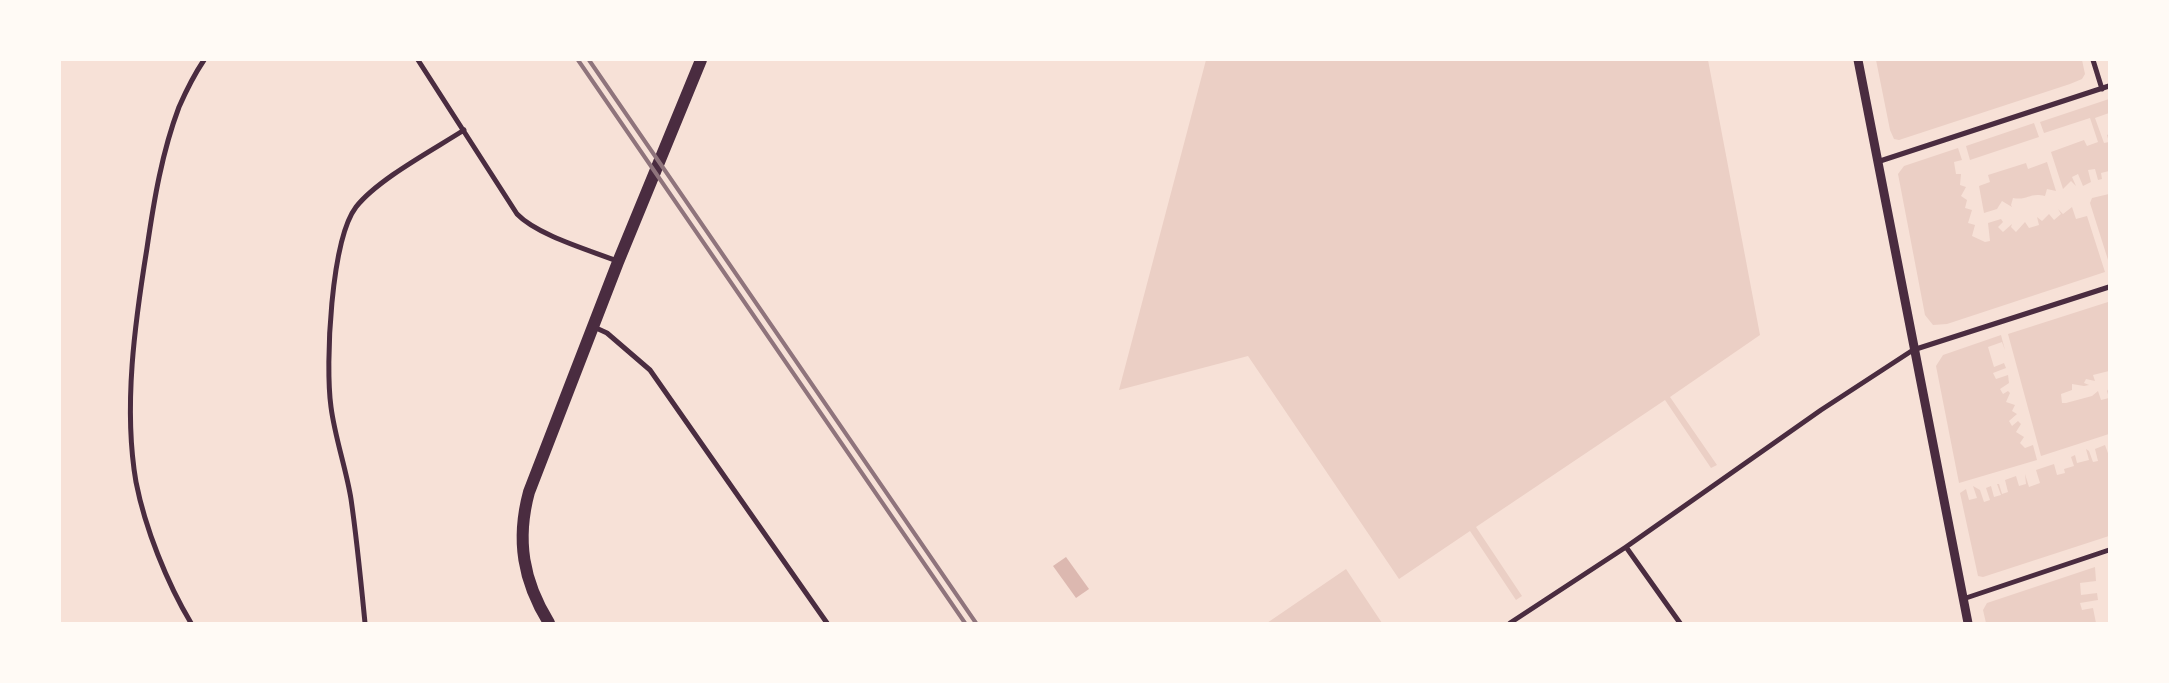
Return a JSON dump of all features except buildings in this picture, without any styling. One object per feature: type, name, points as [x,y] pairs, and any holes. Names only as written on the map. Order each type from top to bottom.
[{"type":"main road","points":[[549,623],[536,599],[527,574],[522,550],[522,524],[534,478],[592,326],[702,60]]},
{"type":"street","points":[[191,623],[167,575],[140,500],[132,447],[132,392],[136,326],[162,162],[179,107],[204,60]]},
{"type":"street","points":[[418,60],[517,214],[538,229],[618,262]]},
{"type":"street","points":[[1858,60],[1913,350],[1968,623]]},
{"type":"street","points":[[2093,60],[2102,89]]},
{"type":"street","points":[[1877,162],[2109,86]]},
{"type":"street","points":[[365,623],[355,528],[331,405],[330,362],[334,284],[340,250],[348,222],[356,207],[371,192],[464,130]]},
{"type":"street","points":[[1510,623],[1626,547],[1820,410],[1913,350],[2109,287]]},
{"type":"street","points":[[592,326],[607,333],[650,370],[827,623]]},
{"type":"street","points":[[1626,547],[1680,623]]},
{"type":"street","points":[[1963,600],[2109,550]]},
{"type":"shaded area","points":[[1206,60],[1708,60],[1760,335],[1670,397],[1717,465],[1711,468],[1665,400],[1476,527],[1522,596],[1516,600],[1470,531],[1399,579],[1248,356],[1119,390]]},
{"type":"shaded area","points":[[1876,60],[2082,60],[2085,74],[2082,79],[2070,84],[1899,140],[1894,139],[1890,130]]},
{"type":"shaded area","points":[[2109,99],[2109,113],[2095,118],[2104,143],[2109,142],[2109,171],[2101,173],[2102,179],[2098,180],[2095,169],[2088,170],[2091,182],[2083,186],[2078,174],[2072,177],[2076,186],[2071,181],[2063,189],[2051,152],[2084,140],[2087,146],[2098,142],[2090,118],[2044,133],[2040,122]]},
{"type":"shaded area","points":[[2034,123],[2039,137],[1970,160],[1966,146]]},
{"type":"shaded area","points":[[1958,148],[1962,160],[1954,162],[1956,174],[1961,174],[1960,185],[1966,187],[1961,196],[1967,200],[1965,208],[1972,210],[1968,223],[1975,225],[1972,236],[1985,242],[1990,241],[1988,223],[2001,219],[2003,222],[1998,227],[2003,232],[2012,224],[2011,227],[2016,232],[2025,222],[2029,228],[2039,225],[2037,217],[2042,221],[2049,214],[2054,220],[2061,214],[2058,209],[2063,214],[2072,207],[2076,219],[2087,216],[2105,272],[1947,324],[1933,325],[1925,315],[1898,174],[1904,166]]},
{"type":"shaded area","points":[[2047,162],[2056,191],[2047,189],[2045,196],[2035,195],[2018,199],[2013,198],[2012,207],[2002,201],[1997,209],[1984,213],[1979,186],[1990,182],[1988,175],[2026,163],[2028,169]]},
{"type":"shaded area","points":[[2109,194],[2109,263],[2090,203],[2092,198]]},
{"type":"shaded area","points":[[2108,302],[2109,371],[2093,375],[2095,381],[2086,379],[2084,383],[2089,385],[2072,384],[2072,390],[2061,394],[2062,403],[2092,396],[2098,391],[2101,400],[2109,398],[2109,434],[2041,456],[2008,334]]},
{"type":"shaded area","points":[[2001,335],[2005,350],[2002,342],[1988,347],[1994,367],[2004,363],[2006,368],[1993,373],[1996,379],[2008,375],[2009,383],[2000,389],[2003,394],[2008,391],[2010,393],[2006,402],[2015,405],[2012,411],[2017,414],[2009,421],[2012,426],[2018,421],[2021,424],[2016,432],[2024,437],[2020,443],[2025,448],[2033,445],[2037,460],[1959,483],[1936,366],[1943,355]]},
{"type":"shaded area","points":[[2105,445],[2109,456],[2109,536],[1983,577],[1978,576],[1960,493],[1966,489],[1969,500],[1977,498],[1973,486],[1980,490],[1984,502],[1990,500],[1986,488],[1991,486],[1994,497],[2001,495],[1997,484],[1999,484],[2002,494],[2008,492],[2005,480],[2016,476],[2019,486],[2026,484],[2025,474],[2029,487],[2040,483],[2036,470],[2054,464],[2057,475],[2065,473],[2064,469],[2074,466],[2071,457],[2075,455],[2077,463],[2089,460],[2086,449],[2089,451],[2093,462],[2098,461],[2095,449]]},
{"type":"shaded area","points":[[1066,557],[1089,589],[1076,598],[1053,566]]},
{"type":"shaded area","points":[[2095,567],[2096,581],[2080,583],[2081,595],[2097,593],[2098,600],[2080,603],[2082,610],[2093,608],[2096,623],[1986,623],[1983,610],[1987,603]]},
{"type":"shaded area","points":[[1346,569],[1382,623],[1267,623]]},
{"type":"railway","points":[[578,60],[965,623]]},
{"type":"railway","points":[[589,60],[976,623]]}]
